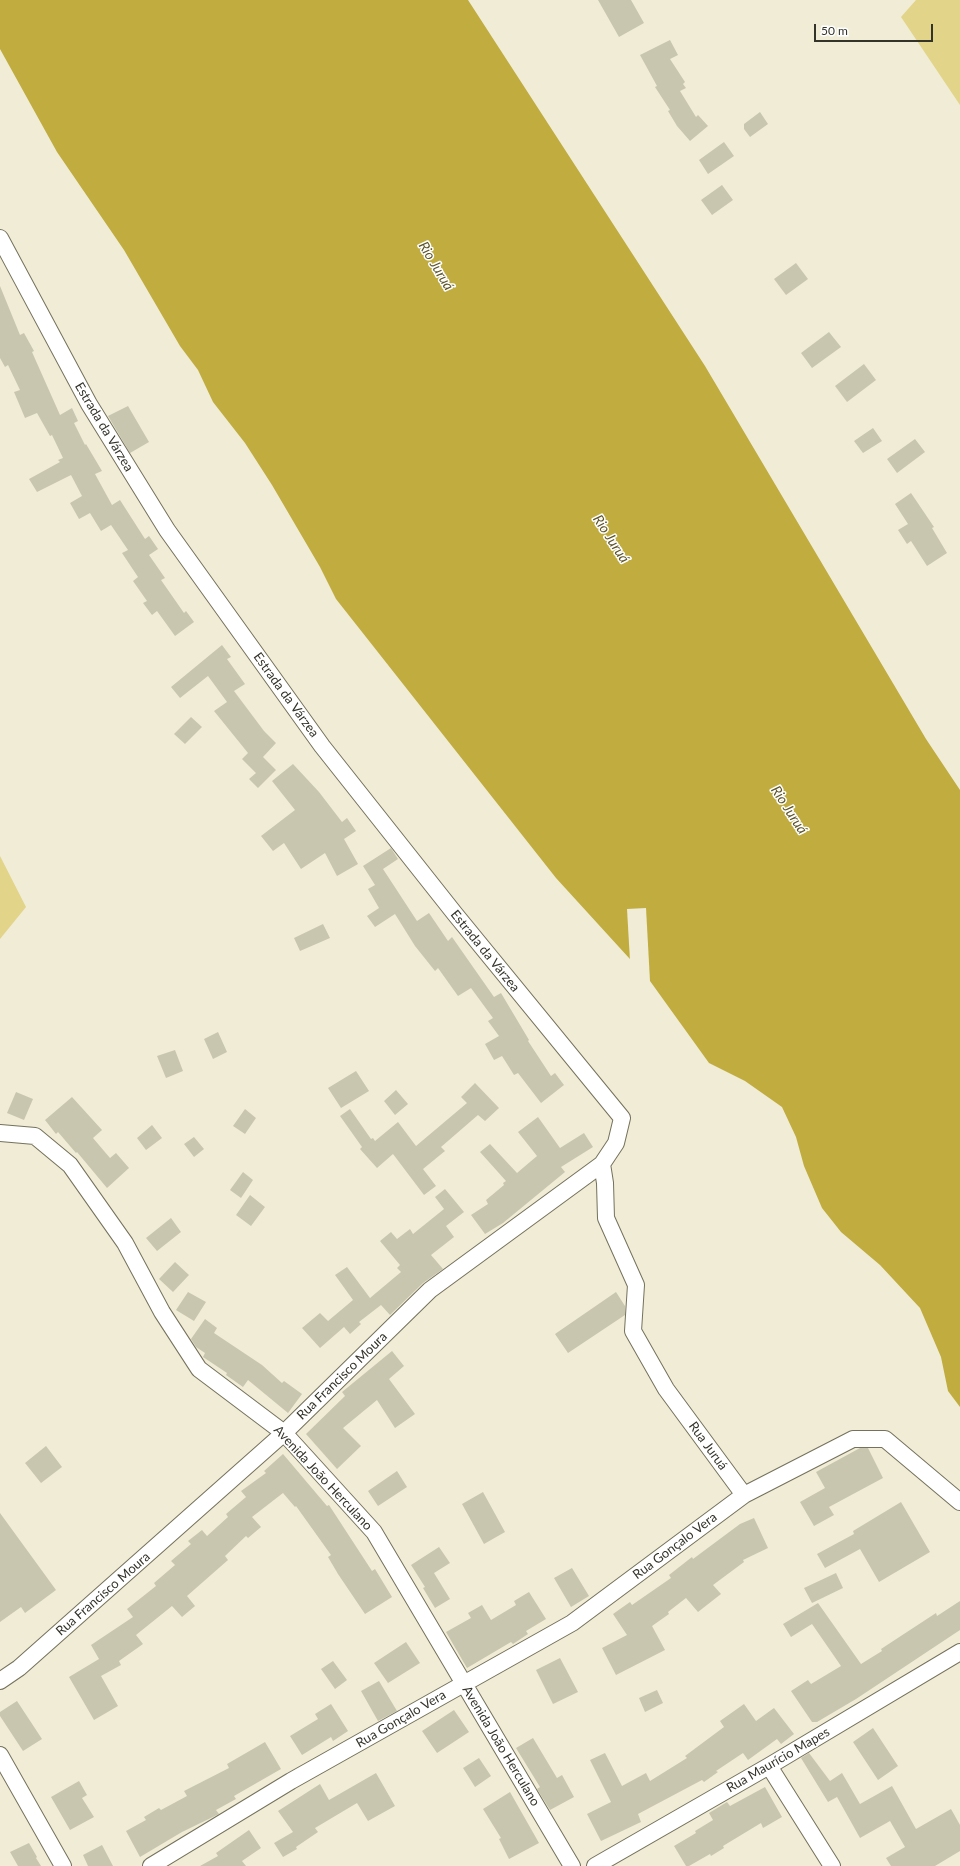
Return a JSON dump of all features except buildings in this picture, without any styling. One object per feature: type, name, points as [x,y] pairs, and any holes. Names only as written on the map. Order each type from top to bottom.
[{"type":"street","name":"Estrada da Várzea","points":[[0,238],[89,404],[167,530],[322,746],[455,914],[622,1118]]},
{"type":"street","name":"Rua Francisco Moura","points":[[0,1681],[31,1658],[284,1433],[430,1290],[602,1164],[616,1143],[622,1118]]},
{"type":"street","name":"Avenida João Herculano","points":[[0,1133],[35,1136],[70,1165],[125,1243],[162,1312],[199,1369],[284,1433],[374,1532],[572,1866]]},
{"type":"street","name":"Rua Juruá","points":[[602,1164],[605,1183],[606,1218],[636,1284],[632,1331],[666,1389],[744,1494]]},
{"type":"street","points":[[744,1494],[853,1439],[885,1439],[960,1502]]},
{"type":"street","name":"Rua Gonçalo Vera","points":[[151,1866],[291,1781],[572,1623],[744,1494]]},
{"type":"street","name":"Rua Maurício Mapes","points":[[595,1866],[769,1766],[960,1652]]},
{"type":"street","points":[[0,1755],[63,1866]]},
{"type":"street","points":[[769,1766],[832,1866]]},
{"type":"shaded area","points":[[916,0],[960,0],[960,105],[901,17]]},
{"type":"shaded area","points":[[0,856],[26,907],[0,939]]},
{"type":"water","name":"Rio Juruá","points":[[0,0],[468,0],[705,366],[926,739],[960,790],[960,1407],[948,1391],[941,1357],[920,1308],[880,1265],[841,1232],[822,1208],[804,1166],[796,1137],[782,1107],[745,1081],[709,1063],[650,981],[556,878],[336,599],[320,567],[272,485],[245,443],[213,402],[198,370],[180,346],[124,250],[57,152],[0,49]]},
{"type":"pier","points":[[646,908],[650,981],[648,981],[630,961],[627,909]]}]
